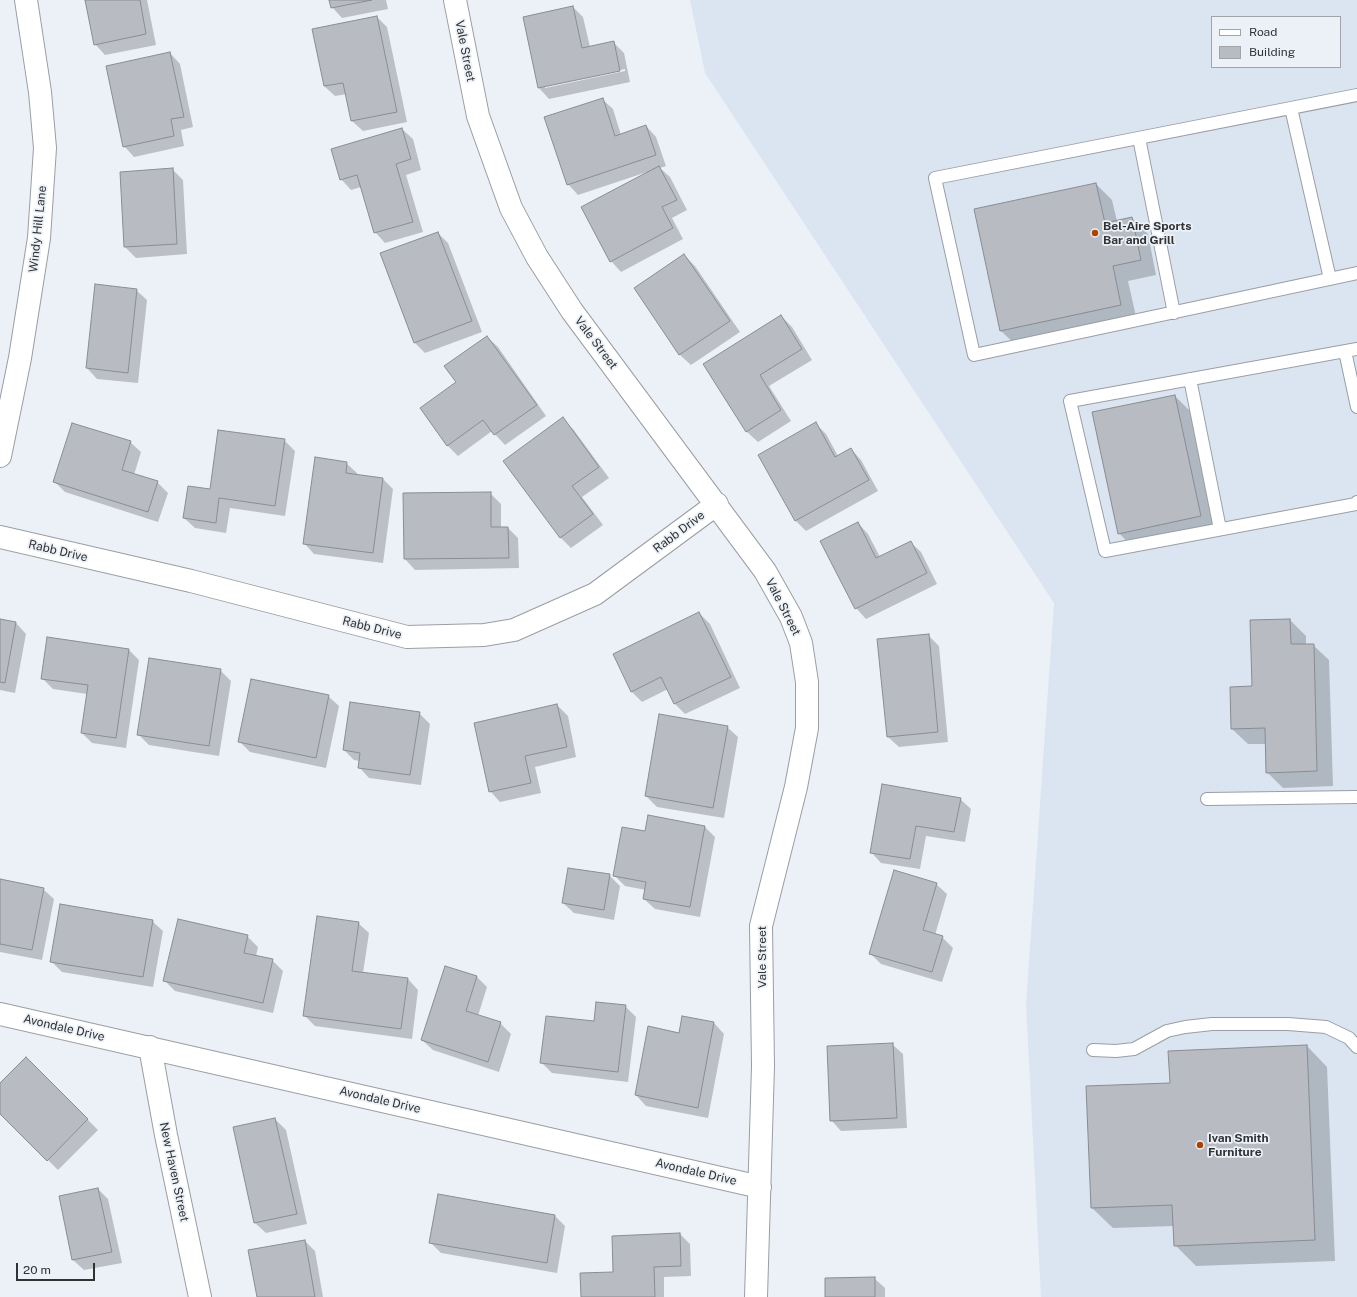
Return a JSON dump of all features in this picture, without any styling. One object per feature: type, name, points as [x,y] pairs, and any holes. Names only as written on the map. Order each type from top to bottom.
[{"type":"street","name":"Windy Hill Lane","points":[[0,456],[20,358],[39,238],[45,148],[40,92],[26,0]]},
{"type":"street","name":"Vale Street","points":[[455,0],[478,116],[511,208],[537,257],[572,311],[717,504],[765,571],[791,617],[801,643],[807,682],[807,728],[796,787],[761,926],[763,1066],[756,1297]]},
{"type":"street","name":"Rabb Drive","points":[[0,537],[191,581],[407,637],[484,635],[514,630],[595,594],[717,504]]},
{"type":"street","name":"Avondale Drive","points":[[0,1014],[760,1186]]},
{"type":"street","name":"New Haven Street","points":[[150,1047],[200,1297]]},
{"type":"lane","points":[[1357,95],[935,178],[974,355],[1357,273]]},
{"type":"lane","points":[[1291,108],[1330,279]]},
{"type":"lane","points":[[1139,138],[1174,313]]},
{"type":"lane","points":[[1357,349],[1070,401],[1105,551],[1356,504],[1357,502]]},
{"type":"lane","points":[[1345,351],[1357,407]]},
{"type":"lane","points":[[1190,379],[1220,530]]},
{"type":"lane","points":[[1207,799],[1357,797]]},
{"type":"lane","points":[[1093,1050],[1116,1051],[1134,1049],[1167,1031],[1212,1024],[1288,1024],[1326,1027],[1349,1038],[1357,1047]]},
{"type":"shaded area","points":[[690,0],[1357,0],[1357,1297],[1041,1297],[1026,1004],[1054,603],[705,73]]},
{"type":"building","points":[[85,0],[140,0],[146,34],[94,45]]},
{"type":"building","points":[[329,0],[372,0],[331,8]]},
{"type":"building","points":[[573,6],[582,48],[614,41],[620,71],[538,88],[523,17]]},
{"type":"building","points":[[377,16],[397,112],[351,121],[343,83],[324,86],[312,29]]},
{"type":"building","points":[[170,52],[184,117],[171,119],[174,136],[123,147],[106,66]]},
{"type":"building","points":[[603,98],[615,136],[646,125],[656,155],[567,185],[544,117]]},
{"type":"building","points":[[402,128],[411,159],[396,164],[413,222],[374,233],[357,175],[340,180],[331,149]]},
{"type":"building","points":[[659,166],[677,200],[662,207],[673,228],[610,262],[581,207]]},
{"type":"building","points":[[173,168],[177,244],[124,247],[120,172]]},
{"type":"building","points":[[1096,183],[1105,223],[1132,217],[1141,260],[1113,266],[1121,305],[1000,331],[974,209]]},
{"type":"building","points":[[438,232],[472,321],[414,343],[380,253]]},
{"type":"building","points":[[684,254],[730,321],[679,355],[634,288]]},
{"type":"building","points":[[95,284],[137,289],[128,373],[86,368]]},
{"type":"building","points":[[781,315],[802,349],[760,375],[781,410],[746,432],[703,364]]},
{"type":"building","points":[[487,336],[537,405],[494,435],[483,420],[447,446],[420,408],[456,382],[444,366]]},
{"type":"building","points":[[1175,395],[1201,516],[1118,534],[1092,412]]},
{"type":"building","points":[[563,417],[599,467],[572,486],[593,514],[560,538],[503,461]]},
{"type":"building","points":[[816,422],[835,457],[851,448],[869,480],[795,521],[758,455]]},
{"type":"building","points":[[72,423],[131,441],[122,470],[158,481],[148,512],[53,482]]},
{"type":"building","points":[[218,430],[285,439],[275,506],[219,498],[216,523],[183,518],[188,486],[210,489]]},
{"type":"building","points":[[315,457],[347,462],[346,473],[383,478],[373,553],[303,544]]},
{"type":"building","points":[[491,492],[491,527],[508,527],[509,558],[404,559],[403,493]]},
{"type":"building","points":[[858,522],[876,558],[911,541],[927,573],[855,609],[820,541]]},
{"type":"building","points":[[699,612],[731,677],[674,704],[661,677],[631,692],[613,654]]},
{"type":"building","points":[[0,619],[16,622],[5,683],[0,682]]},
{"type":"building","points":[[1290,619],[1291,644],[1314,644],[1317,771],[1266,773],[1265,728],[1231,729],[1230,687],[1252,686],[1250,620]]},
{"type":"building","points":[[929,634],[938,732],[887,737],[877,639]]},
{"type":"building","points":[[47,637],[129,649],[116,738],[81,733],[88,685],[41,679]]},
{"type":"building","points":[[149,658],[221,669],[209,746],[137,735]]},
{"type":"building","points":[[251,679],[329,695],[316,758],[238,742]]},
{"type":"building","points":[[350,702],[420,712],[410,775],[358,768],[360,753],[343,750]]},
{"type":"building","points":[[557,704],[567,747],[525,756],[531,783],[489,792],[474,723]]},
{"type":"building","points":[[659,714],[728,726],[713,808],[645,796]]},
{"type":"building","points":[[882,784],[961,798],[954,832],[916,826],[910,859],[870,853]]},
{"type":"building","points":[[648,815],[705,826],[690,907],[643,899],[646,882],[613,876],[622,827],[645,831]]},
{"type":"building","points":[[568,868],[610,874],[604,910],[562,903]]},
{"type":"building","points":[[894,870],[937,883],[923,930],[943,936],[932,972],[869,954]]},
{"type":"building","points":[[0,879],[44,888],[32,950],[0,944]]},
{"type":"building","points":[[60,904],[153,920],[143,977],[50,962]]},
{"type":"building","points":[[317,916],[359,922],[352,971],[408,978],[401,1029],[303,1016]]},
{"type":"building","points":[[178,919],[248,935],[244,953],[273,959],[263,1003],[163,981]]},
{"type":"building","points":[[445,966],[477,976],[466,1011],[501,1022],[488,1062],[421,1040]]},
{"type":"building","points":[[596,1002],[626,1005],[618,1072],[540,1063],[546,1016],[594,1021]]},
{"type":"building","points":[[682,1016],[714,1022],[698,1108],[635,1095],[648,1026],[679,1033]]},
{"type":"building","points":[[893,1043],[897,1118],[830,1121],[827,1046]]},
{"type":"building","name":"Ivan Smith Furniture","points":[[1307,1045],[1315,1240],[1174,1246],[1172,1205],[1091,1208],[1086,1086],[1170,1083],[1168,1051]]},
{"type":"building","points":[[26,1057],[88,1119],[47,1161],[0,1114],[0,1083]]},
{"type":"building","points":[[275,1118],[297,1214],[254,1223],[233,1127]]},
{"type":"building","points":[[98,1188],[112,1252],[72,1260],[59,1196]]},
{"type":"building","points":[[438,1194],[555,1215],[547,1263],[429,1243]]},
{"type":"building","points":[[680,1233],[681,1266],[654,1267],[655,1297],[581,1297],[580,1273],[613,1272],[612,1236]]},
{"type":"building","points":[[305,1240],[315,1297],[257,1297],[248,1250]]},
{"type":"building","points":[[875,1277],[875,1297],[825,1297],[825,1278]]},
{"type":"place","name":"Bel-Aire Sports Bar and Grill","points":[[1095,233]]},
{"type":"place","name":"Ivan Smith Furniture","points":[[1200,1145]]}]
